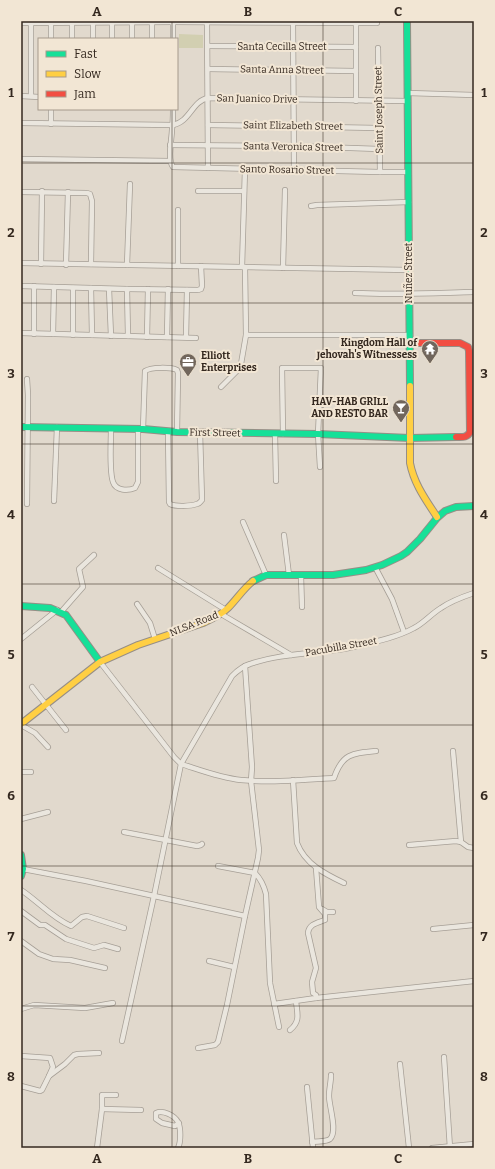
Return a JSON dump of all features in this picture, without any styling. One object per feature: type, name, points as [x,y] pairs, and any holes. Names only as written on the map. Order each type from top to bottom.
[{"type":"street","name":"Nuñez Street","points":[[407,21],[410,463],[412,476],[437,517]]},
{"type":"street","points":[[51,22],[51,38]]},
{"type":"street","points":[[72,22],[72,38]]},
{"type":"street","points":[[93,22],[93,38]]},
{"type":"street","points":[[112,22],[112,38]]},
{"type":"street","points":[[132,22],[132,38]]},
{"type":"street","points":[[152,22],[152,38]]},
{"type":"street","points":[[173,22],[173,38]]},
{"type":"street","points":[[208,22],[208,168]]},
{"type":"street","points":[[21,23],[377,23]]},
{"type":"street","points":[[31,23],[31,96]]},
{"type":"street","points":[[293,23],[294,170]]},
{"type":"street","points":[[356,23],[356,100]]},
{"type":"street","name":"Santa Cecilla Street","points":[[208,46],[356,47]]},
{"type":"street","name":"Saint Joseph Street","points":[[378,48],[380,172]]},
{"type":"street","name":"Santa Anna Street","points":[[208,69],[356,70]]},
{"type":"street","points":[[408,93],[474,95]]},
{"type":"street","points":[[21,96],[38,97]]},
{"type":"street","name":"San Juanico Drive","points":[[173,124],[178,124],[184,120],[200,100],[208,98],[408,101]]},
{"type":"street","points":[[51,110],[51,124]]},
{"type":"street","points":[[21,159],[170,161],[173,110]]},
{"type":"street","points":[[21,123],[173,124]]},
{"type":"street","name":"Saint Elizabeth Street","points":[[208,125],[379,128]]},
{"type":"street","name":"Santa Veronica Street","points":[[170,145],[294,146],[379,149]]},
{"type":"street","name":"Santo Rosario Street","points":[[170,161],[173,167],[408,172]]},
{"type":"street","points":[[221,387],[238,370],[241,364],[246,335],[243,267],[244,169]]},
{"type":"street","points":[[127,265],[130,184]]},
{"type":"street","points":[[283,268],[285,190]]},
{"type":"street","points":[[42,191],[42,264]]},
{"type":"street","points":[[198,191],[244,191]]},
{"type":"street","points":[[21,192],[87,192],[91,196],[91,264]]},
{"type":"street","points":[[66,265],[68,192]]},
{"type":"street","points":[[311,206],[409,202]]},
{"type":"street","points":[[178,210],[178,266]]},
{"type":"street","points":[[21,263],[409,270]]},
{"type":"street","points":[[21,286],[168,290],[201,289],[201,266]]},
{"type":"street","points":[[34,286],[34,334]]},
{"type":"street","points":[[53,334],[54,287]]},
{"type":"street","points":[[73,288],[73,335]]},
{"type":"street","points":[[91,288],[92,335]]},
{"type":"street","points":[[109,289],[111,336]]},
{"type":"street","points":[[127,289],[128,336]]},
{"type":"street","points":[[147,337],[148,289]]},
{"type":"street","points":[[167,337],[168,290]]},
{"type":"street","points":[[186,337],[187,290]]},
{"type":"street","points":[[355,293],[409,294],[474,292]]},
{"type":"street","points":[[21,333],[196,338]]},
{"type":"street","points":[[246,335],[410,335]]},
{"type":"street","name":"First Street","points":[[24,427],[141,429],[177,432],[318,434],[410,438],[465,437],[469,435],[470,351],[468,347],[460,343],[410,343]]},
{"type":"street","points":[[283,434],[282,368],[321,368],[318,434],[320,467]]},
{"type":"street","points":[[111,429],[113,482],[115,486],[121,490],[135,488],[138,482],[145,371],[150,369],[171,369],[177,370],[178,373],[177,432]]},
{"type":"street","points":[[27,379],[28,396],[24,427],[28,504]]},
{"type":"street","points":[[54,501],[57,427]]},
{"type":"street","points":[[168,431],[169,502],[174,506],[197,504],[202,500],[200,432]]},
{"type":"street","points":[[275,434],[276,481]]},
{"type":"street","name":"NLSA Road","points":[[22,722],[100,662],[155,639],[203,623],[224,612],[254,580],[266,575],[334,575],[360,571],[390,562],[406,553],[443,512],[460,506],[474,506]]},
{"type":"street","points":[[243,522],[266,575]]},
{"type":"street","points":[[284,535],[289,575]]},
{"type":"street","points":[[21,639],[59,611],[83,587],[79,570],[94,556]]},
{"type":"street","points":[[375,567],[392,599],[404,632]]},
{"type":"street","points":[[158,568],[291,655]]},
{"type":"street","points":[[301,576],[302,607]]},
{"type":"street","name":"Pacubilla Street","points":[[245,666],[291,655],[349,648],[384,639],[417,626],[440,608],[454,600],[474,593]]},
{"type":"street","points":[[137,604],[150,623],[155,639]]},
{"type":"street","points":[[21,606],[45,608],[59,611],[66,615],[100,662],[181,764],[230,778],[251,781],[334,778],[337,768],[342,760],[350,755],[376,751]]},
{"type":"street","points":[[122,1041],[181,764],[232,676],[245,666],[252,767],[251,781],[259,850],[218,1042],[215,1045],[198,1048]]},
{"type":"street","points":[[32,687],[66,730]]},
{"type":"street","points":[[22,722],[38,735],[48,746]]},
{"type":"street","points":[[453,751],[461,842]]},
{"type":"street","points":[[21,772],[31,772]]},
{"type":"street","points":[[293,780],[296,843],[299,850],[316,868],[344,883]]},
{"type":"street","points":[[21,819],[48,812]]},
{"type":"street","points":[[124,832],[197,846],[202,844]]},
{"type":"street","points":[[409,845],[456,841],[461,842],[468,847],[474,848]]},
{"type":"street","points":[[21,855],[23,869],[21,876]]},
{"type":"street","points":[[218,866],[255,873],[264,886],[266,894],[270,983],[279,1027]]},
{"type":"street","points":[[316,868],[319,907],[325,914],[325,920],[308,928],[316,968],[312,982],[312,993],[316,995],[316,998]]},
{"type":"street","points":[[23,869],[86,881],[244,916]]},
{"type":"street","points":[[21,890],[33,897],[61,921],[71,926],[82,917],[87,916],[124,928]]},
{"type":"street","points":[[319,907],[327,912],[333,912]]},
{"type":"street","points":[[21,911],[40,925],[45,925],[66,939],[94,948],[104,945],[118,949]]},
{"type":"street","points":[[433,929],[474,925]]},
{"type":"street","points":[[21,941],[39,954],[53,959],[70,960],[105,968]]},
{"type":"street","points":[[209,961],[234,967]]},
{"type":"street","points":[[274,1004],[474,981]]},
{"type":"street","points":[[290,1030],[295,1026],[297,1021],[296,1001]]},
{"type":"street","points":[[21,1009],[34,1005],[85,1008],[113,1003]]},
{"type":"street","points":[[49,1076],[74,1055],[99,1053]]},
{"type":"street","points":[[21,1056],[50,1058],[53,1067],[44,1089],[40,1091],[21,1086]]},
{"type":"street","points":[[444,1057],[450,1147]]},
{"type":"street","points":[[400,1064],[409,1148]]},
{"type":"street","points":[[312,1142],[327,1140],[332,1137],[333,1134],[334,1127],[329,1097],[331,1075]]},
{"type":"street","points":[[307,1087],[313,1148]]},
{"type":"street","points":[[96,1148],[102,1109],[102,1095],[116,1095]]},
{"type":"street","points":[[102,1109],[141,1110]]},
{"type":"street","points":[[178,1148],[180,1140],[179,1123],[169,1114],[162,1112],[156,1113],[156,1119],[162,1123],[175,1126],[179,1123]]},
{"type":"street","points":[[432,1148],[474,1144]]},
{"type":"shaded area","points":[[179,34],[203,35],[203,48],[179,48]]},
{"type":"traffic: fast","points":[[407,21],[410,386]]},
{"type":"traffic: fast","points":[[21,427],[143,429],[177,432],[318,434],[410,438],[456,437]]},
{"type":"traffic: fast","points":[[253,581],[266,575],[333,575],[366,570],[382,565],[407,552],[445,511],[456,507],[474,506]]},
{"type":"traffic: fast","points":[[21,606],[50,608],[66,615],[100,662]]},
{"type":"traffic: fast","points":[[21,855],[23,869],[21,876]]},
{"type":"traffic: slow","points":[[410,386],[410,463],[417,485],[437,517]]},
{"type":"traffic: slow","points":[[21,724],[100,662],[138,645],[203,623],[213,618],[228,608],[253,581]]},
{"type":"traffic: jam","points":[[410,343],[460,343],[468,347],[470,432],[466,436],[456,437]]},
{"type":"place","name":"Kingdom Hall of Jehovah's Witnessess","points":[[430,364]]},
{"type":"place","name":"Elliott Enterprises","points":[[188,377]]},
{"type":"place","name":"HAV-HAB GRILL AND RESTO BAR","points":[[401,423]]}]
